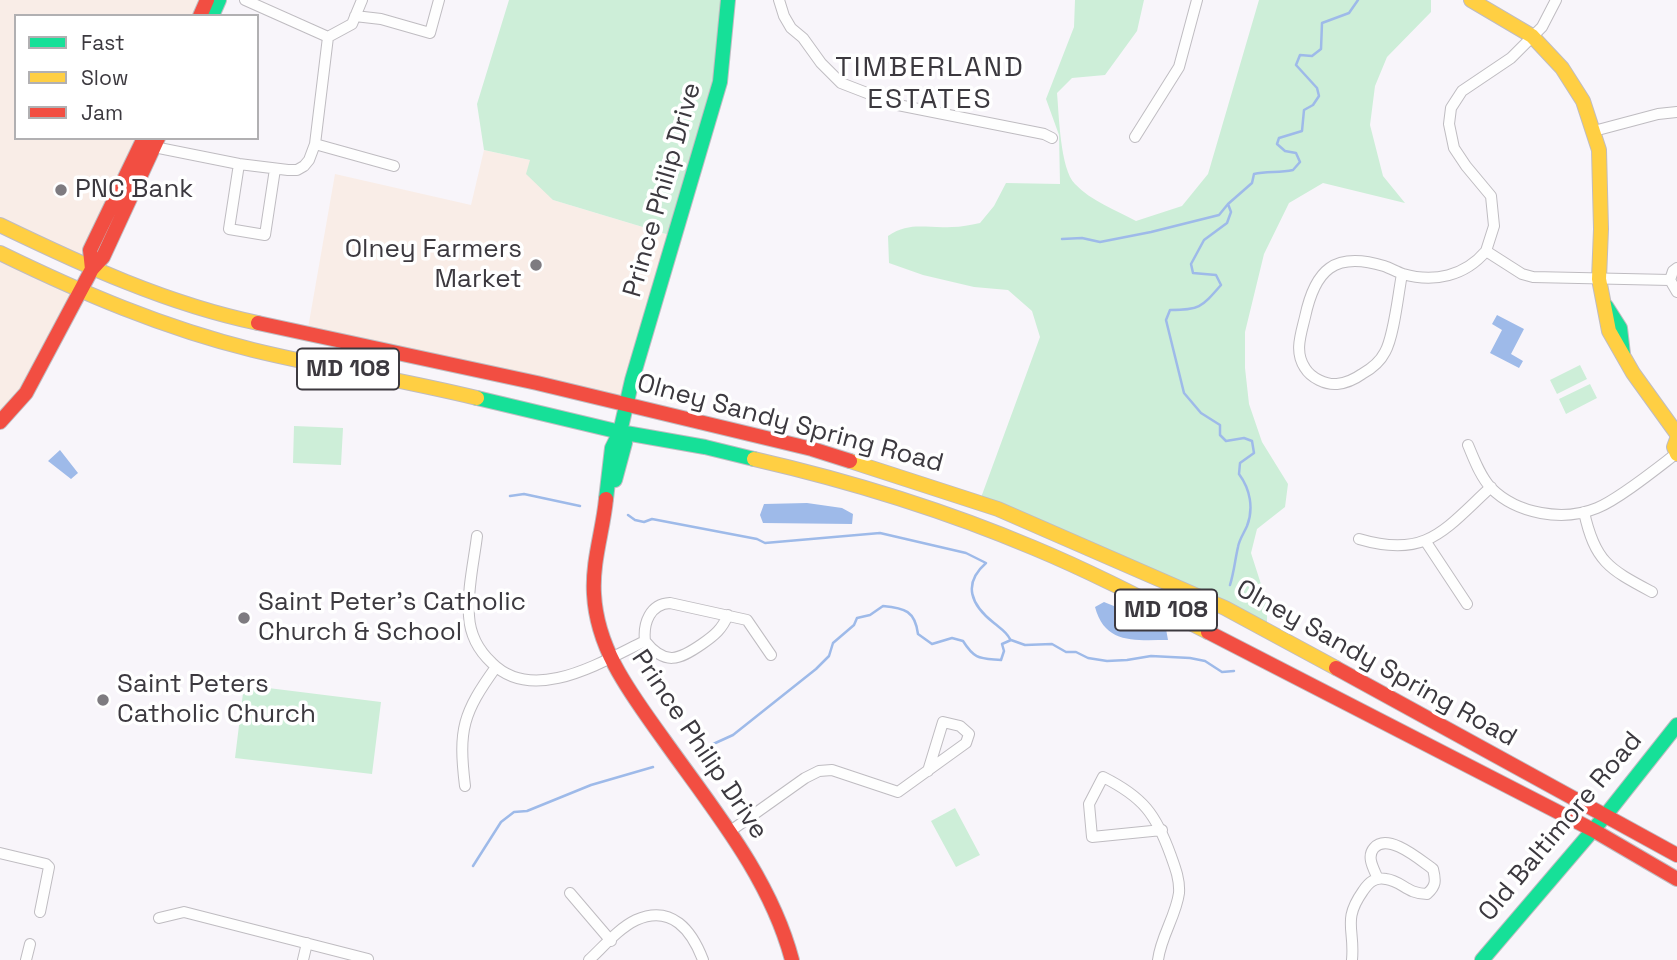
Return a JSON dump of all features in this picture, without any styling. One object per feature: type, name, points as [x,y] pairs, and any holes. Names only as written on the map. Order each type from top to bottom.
[{"type":"main road","name":"Prince Philip Drive","points":[[728,0],[720,82],[620,432],[625,443],[605,510],[596,558],[594,595],[599,628],[609,658],[630,694],[765,887],[786,937],[792,960]]},
{"type":"main road","points":[[1471,0],[1532,36],[1562,68],[1583,101],[1599,150],[1599,279],[1605,305],[1614,314],[1624,339],[1623,356],[1677,436],[1674,447],[1677,453]]},
{"type":"main road","points":[[0,422],[26,393],[92,269],[90,250],[152,141]]},
{"type":"main road","name":"Olney Sandy Spring Road","points":[[0,225],[92,269],[214,314],[524,380],[811,449],[946,491],[1047,529],[1226,608],[1677,855]]},
{"type":"main road","name":"Olney Sandy Spring Road","points":[[0,253],[80,292],[158,322],[253,350],[416,383],[620,432],[705,447],[815,473],[887,494],[1035,548],[1138,596],[1593,831],[1677,879]]},
{"type":"main road","name":"Old Baltimore Road","points":[[1482,960],[1593,831],[1677,725]]},
{"type":"street","points":[[245,0],[328,37]]},
{"type":"street","points":[[328,37],[352,24],[362,0]]},
{"type":"street","points":[[355,16],[381,19],[430,33],[439,0]]},
{"type":"street","points":[[779,0],[792,28],[803,37],[821,63],[841,83],[898,105],[1044,134],[1052,138]]},
{"type":"street","points":[[1135,137],[1178,67],[1197,0]]},
{"type":"street","points":[[1402,274],[1388,346],[1376,364],[1353,379],[1338,384],[1329,384],[1309,374],[1303,366],[1298,346],[1310,296],[1315,282],[1324,272],[1333,266],[1355,260],[1381,265],[1402,274],[1446,276],[1472,265],[1486,251],[1494,226],[1491,195],[1458,156],[1451,140],[1451,108],[1455,98],[1472,82],[1511,58],[1542,27],[1553,1]]},
{"type":"street","points":[[152,141],[239,164],[297,170],[304,166],[315,144],[328,37]]},
{"type":"street","points":[[1594,131],[1658,114],[1677,112]]},
{"type":"street","points":[[315,144],[394,166]]},
{"type":"street","points":[[239,164],[229,229],[265,234],[275,169]]},
{"type":"street","points":[[1486,251],[1511,268],[1533,277],[1670,280]]},
{"type":"street","points":[[1677,268],[1670,280],[1677,292]]},
{"type":"street","points":[[1468,445],[1491,487],[1511,502],[1536,512],[1572,516],[1606,503],[1677,453]]},
{"type":"street","points":[[1359,539],[1379,545],[1404,546],[1426,542],[1450,525],[1491,487]]},
{"type":"street","points":[[1584,512],[1590,538],[1598,554],[1613,569],[1652,592]]},
{"type":"street","points":[[477,536],[469,618],[477,645],[496,667],[524,679],[553,679],[645,641]]},
{"type":"street","points":[[1426,542],[1467,604]]},
{"type":"street","points":[[728,615],[719,632],[684,656],[663,657],[645,641],[644,629],[648,616],[664,603],[728,615],[747,620],[771,655]]},
{"type":"street","points":[[465,786],[462,759],[465,717],[474,698],[496,667]]},
{"type":"street","points":[[729,832],[819,771],[832,770],[898,792],[928,771],[966,743],[969,734],[960,726],[943,722],[928,771]]},
{"type":"street","points":[[1158,960],[1177,901],[1179,884],[1161,830],[1142,802],[1103,777],[1089,804],[1092,837],[1161,830]]},
{"type":"street","points":[[1352,960],[1349,924],[1351,913],[1354,903],[1370,882],[1378,879],[1395,881],[1416,894],[1427,894],[1434,887],[1436,879],[1433,869],[1394,844],[1385,842],[1371,850],[1370,856],[1378,879]]},
{"type":"street","points":[[0,853],[49,867],[40,912]]},
{"type":"street","points":[[570,893],[611,940]]},
{"type":"street","points":[[159,918],[184,912],[369,958]]},
{"type":"street","points":[[589,960],[636,920],[652,916],[677,921],[688,929],[704,960]]},
{"type":"street","points":[[303,960],[307,943]]},
{"type":"street","points":[[26,960],[30,944]]},
{"type":"shaded area","points":[[0,0],[213,0],[207,14],[14,14],[14,140],[150,140],[92,269],[0,225]]},
{"type":"shaded area","points":[[484,150],[530,160],[553,200],[676,237],[627,405],[307,334],[335,174],[471,205]]},
{"type":"shaded area","points":[[0,253],[80,292],[0,422]]},
{"type":"green space","points":[[509,0],[728,0],[727,27],[676,237],[553,200],[526,174],[530,160],[484,150],[477,104]]},
{"type":"green space","points":[[1075,0],[1144,0],[1137,31],[1105,75],[1072,78],[1057,93],[1061,141],[1070,177],[1088,195],[1136,221],[1182,206],[1208,174],[1259,0],[1431,0],[1431,12],[1387,57],[1375,86],[1370,125],[1383,176],[1405,203],[1323,183],[1289,203],[1264,254],[1245,332],[1245,368],[1249,404],[1262,442],[1288,484],[1285,507],[1257,529],[1251,553],[1267,603],[1267,631],[979,503],[1040,337],[1032,311],[1008,290],[974,287],[923,275],[889,263],[888,236],[896,231],[912,227],[955,227],[980,223],[994,206],[1006,183],[1060,184],[1059,135],[1046,99],[1074,27]]},
{"type":"green space","points":[[1580,365],[1587,379],[1557,394],[1550,380]]},
{"type":"green space","points":[[1590,384],[1597,398],[1566,414],[1559,399]]},
{"type":"green space","points":[[294,426],[343,428],[341,465],[293,463]]},
{"type":"green space","points":[[244,685],[381,702],[372,774],[235,758]]},
{"type":"green space","points":[[955,808],[980,855],[956,867],[931,821]]},
{"type":"water","points":[[1497,315],[1524,329],[1511,354],[1523,361],[1519,368],[1490,353],[1502,330],[1492,324]]},
{"type":"water","points":[[60,450],[78,473],[71,479],[48,461]]},
{"type":"water","points":[[807,503],[842,508],[853,514],[852,524],[763,523],[760,515],[764,504]]},
{"type":"water","points":[[1104,602],[1163,626],[1168,640],[1133,640],[1114,634],[1106,628],[1095,607]]},
{"type":"waterway","points":[[1230,585],[1239,544],[1250,512],[1248,492],[1239,474],[1240,463],[1254,453],[1252,441],[1244,438],[1226,441],[1220,435],[1220,425],[1201,413],[1184,393],[1166,320],[1170,310],[1199,306],[1221,285],[1216,275],[1193,273],[1191,264],[1204,240],[1227,223],[1231,212],[1228,204],[1252,183],[1254,174],[1293,170],[1300,162],[1296,153],[1285,151],[1277,144],[1279,138],[1302,131],[1304,110],[1313,105],[1319,96],[1317,88],[1296,65],[1300,55],[1312,56],[1321,49],[1322,23],[1349,13],[1358,0]]},
{"type":"waterway","points":[[1062,239],[1082,238],[1100,242],[1151,232],[1219,215],[1228,204]]},
{"type":"waterway","points":[[510,496],[524,494],[580,506]]},
{"type":"waterway","points":[[628,515],[644,522],[652,519],[757,539],[765,543],[880,533],[966,553],[986,563],[972,586],[975,602],[1010,639]]},
{"type":"waterway","points":[[700,750],[733,735],[816,669],[829,656],[833,643],[854,625],[857,618],[870,615],[883,606],[908,612],[917,626],[918,634],[932,644],[952,638],[963,641],[971,652],[983,658],[1001,660],[1004,651],[1002,644],[1011,640],[1025,645],[1052,644],[1066,652],[1076,652],[1088,658],[1107,661],[1151,656],[1190,658],[1205,661],[1222,672],[1234,671]]},
{"type":"waterway","points":[[473,866],[501,822],[514,812],[527,811],[591,785],[653,767]]},
{"type":"traffic: fast","points":[[213,14],[219,0]]},
{"type":"traffic: fast","points":[[606,499],[612,448],[620,432],[632,380],[720,82],[728,0]]},
{"type":"traffic: fast","points":[[1606,306],[1620,328],[1623,354]]},
{"type":"traffic: fast","points":[[477,398],[620,432],[754,459]]},
{"type":"traffic: fast","points":[[615,480],[625,443],[620,432]]},
{"type":"traffic: fast","points":[[1482,960],[1605,816],[1677,725]]},
{"type":"traffic: slow","points":[[1471,0],[1532,36],[1562,68],[1583,101],[1599,150],[1599,279],[1609,331],[1633,373],[1677,434]]},
{"type":"traffic: slow","points":[[0,225],[126,282],[191,305],[258,323]]},
{"type":"traffic: slow","points":[[0,253],[124,308],[187,331],[281,356],[477,398]]},
{"type":"traffic: slow","points":[[1677,439],[1674,447],[1677,454]]},
{"type":"traffic: slow","points":[[754,459],[826,477],[966,521],[1078,568],[1208,632]]},
{"type":"traffic: slow","points":[[850,461],[998,509],[1225,608],[1336,668]]},
{"type":"traffic: jam","points":[[201,14],[207,0]]},
{"type":"traffic: jam","points":[[92,269],[90,250],[143,140]]},
{"type":"traffic: jam","points":[[0,422],[26,393],[92,269],[103,257],[157,140]]},
{"type":"traffic: jam","points":[[258,323],[537,383],[812,449],[850,461]]},
{"type":"traffic: jam","points":[[606,499],[594,594],[602,635],[609,653],[640,706],[755,872],[770,900],[792,960]]},
{"type":"traffic: jam","points":[[1208,632],[1593,830],[1677,879]]},
{"type":"traffic: jam","points":[[1336,668],[1677,855]]},
{"type":"place","name":"PNC Bank","points":[[61,190]]},
{"type":"place","name":"Olney Farmers Market","points":[[536,265]]},
{"type":"place","name":"Saint Peter's Catholic Church & School","points":[[244,618]]},
{"type":"place","name":"Saint Peters Catholic Church","points":[[103,700]]},
{"type":"district","name":"TIMBERLAND ESTATES","points":[[930,84]]}]
